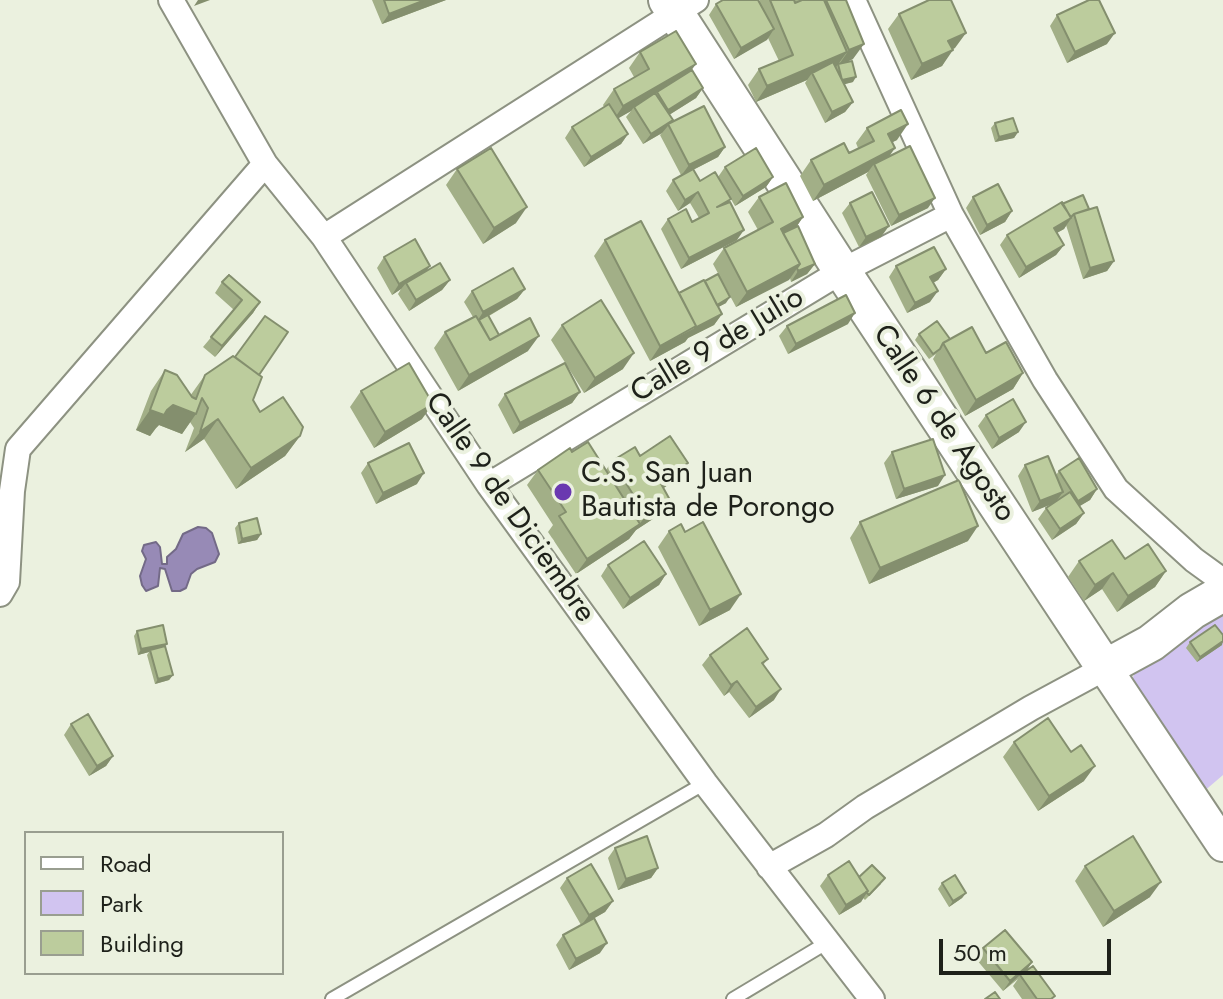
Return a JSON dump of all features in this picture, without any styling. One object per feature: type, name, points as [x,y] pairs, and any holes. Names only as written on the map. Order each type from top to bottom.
[{"type":"main road","name":"Calle 6 de Agosto","points":[[679,4],[842,271],[1105,668]]},
{"type":"main road","points":[[1105,668],[1151,643],[1192,611],[1223,593]]},
{"type":"street","name":"Calle 9 de Diciembre","points":[[171,0],[265,164],[324,237],[489,485],[705,783],[872,999]]},
{"type":"street","points":[[853,0],[951,215],[1045,380],[1116,489],[1183,550],[1223,581]]},
{"type":"street","points":[[324,237],[679,4]]},
{"type":"street","points":[[0,594],[7,582],[12,491],[9,448],[265,164]]},
{"type":"street","name":"Calle 9 de Julio","points":[[489,485],[842,271],[951,215]]},
{"type":"street","points":[[769,867],[1031,708],[1105,668]]},
{"type":"street","name":"Calle 6 de Agosto","points":[[1105,668],[1223,845]]},
{"type":"lane","points":[[332,999],[705,783]]},
{"type":"lane","points":[[733,999],[828,942]]},
{"type":"green space","points":[[1223,608],[1223,775],[1202,793],[1131,684],[1135,671]]},
{"type":"shaded area","points":[[198,527],[212,533],[219,554],[215,562],[197,569],[191,574],[186,588],[180,591],[172,591],[165,569],[160,568],[158,586],[146,591],[140,576],[146,559],[142,551],[144,545],[156,542],[160,547],[162,564],[167,564],[167,557],[176,549],[183,534]]},
{"type":"building","points":[[384,0],[425,0],[389,14]]},
{"type":"building","points":[[723,0],[758,0],[774,29],[741,48],[716,4]]},
{"type":"building","points":[[770,0],[794,0],[795,3],[824,0],[847,52],[767,86],[759,69],[793,55]]},
{"type":"building","points":[[826,0],[846,0],[864,44],[849,50]]},
{"type":"building","points":[[929,0],[951,0],[966,33],[948,41],[953,50],[922,64],[899,14]]},
{"type":"building","points":[[1089,0],[1099,0],[1115,33],[1075,52],[1057,15]]},
{"type":"building","points":[[676,31],[696,64],[623,106],[614,89],[649,69],[640,52]]},
{"type":"building","points":[[852,61],[856,77],[842,80],[838,64]]},
{"type":"building","points":[[833,62],[853,102],[832,112],[812,73]]},
{"type":"building","points":[[692,70],[703,88],[668,110],[657,92]]},
{"type":"building","points":[[655,93],[673,120],[651,134],[634,107]]},
{"type":"building","points":[[609,104],[628,134],[591,157],[572,127]]},
{"type":"building","points":[[704,106],[725,147],[689,165],[668,124]]},
{"type":"building","points":[[901,110],[908,124],[888,134],[895,148],[824,185],[811,160],[844,143],[849,153],[874,141],[867,128]]},
{"type":"building","points":[[1013,118],[1018,132],[999,137],[995,123]]},
{"type":"building","points":[[910,146],[935,198],[899,215],[874,164]]},
{"type":"building","points":[[491,148],[527,207],[494,228],[457,169]]},
{"type":"building","points":[[756,148],[773,177],[743,196],[725,167]]},
{"type":"building","points":[[693,169],[700,181],[715,172],[731,199],[717,207],[730,202],[744,230],[689,258],[668,219],[686,209],[692,222],[709,213],[698,192],[685,200],[673,180]]},
{"type":"building","points":[[786,183],[803,217],[781,229],[800,264],[747,292],[724,248],[773,222],[759,197]]},
{"type":"building","points":[[998,184],[1012,211],[987,225],[973,197]]},
{"type":"building","points":[[872,192],[889,226],[866,237],[850,203]]},
{"type":"building","points":[[1083,195],[1089,209],[1071,217],[1062,204]]},
{"type":"building","points":[[1062,202],[1071,218],[1054,228],[1064,245],[1026,267],[1007,235]]},
{"type":"building","points":[[1097,207],[1114,261],[1090,268],[1074,214]]},
{"type":"building","points":[[641,221],[696,326],[660,346],[605,240]]},
{"type":"building","points":[[798,226],[815,264],[798,271],[800,264],[783,233]]},
{"type":"building","points":[[415,239],[430,266],[399,284],[384,257]]},
{"type":"building","points":[[934,247],[946,269],[930,277],[938,291],[915,303],[896,266]]},
{"type":"building","points":[[440,263],[450,280],[416,300],[406,283]]},
{"type":"building","points":[[513,268],[525,289],[483,312],[472,291]]},
{"type":"building","points":[[718,274],[730,297],[717,305],[705,281]]},
{"type":"building","points":[[229,275],[260,302],[222,346],[211,337],[242,300],[222,282]]},
{"type":"building","points":[[704,280],[722,314],[695,328],[679,293]]},
{"type":"building","points":[[846,295],[855,313],[796,344],[787,326]]},
{"type":"building","points":[[601,300],[634,353],[595,378],[562,325]]},
{"type":"building","points":[[488,315],[499,335],[490,340],[479,320]]},
{"type":"building","points":[[265,316],[288,332],[259,375],[235,357]]},
{"type":"building","points":[[476,316],[490,340],[530,318],[539,336],[469,375],[445,332]]},
{"type":"building","points":[[937,321],[950,339],[933,354],[919,334]]},
{"type":"building","points":[[972,327],[986,353],[1006,342],[1023,373],[976,400],[943,343]]},
{"type":"building","points":[[233,356],[262,377],[253,400],[260,412],[283,397],[303,427],[300,436],[251,468],[218,419],[200,432],[208,408],[202,398],[196,414],[173,405],[164,415],[150,410],[165,370],[177,375],[196,399],[205,375]]},
{"type":"building","points":[[409,363],[433,404],[385,432],[361,391]]},
{"type":"building","points":[[565,363],[580,392],[520,423],[505,394]]},
{"type":"building","points":[[1013,399],[1026,422],[999,438],[986,415]]},
{"type":"building","points":[[670,436],[688,463],[660,482],[670,500],[646,515],[612,461],[635,447],[640,456]]},
{"type":"building","points":[[933,439],[945,475],[904,489],[892,452]]},
{"type":"building","points":[[588,442],[640,524],[587,559],[559,516],[566,512],[538,470],[570,448],[572,452]]},
{"type":"building","points":[[409,443],[424,473],[383,493],[368,463]]},
{"type":"building","points":[[1048,456],[1063,492],[1040,501],[1025,465]]},
{"type":"building","points":[[1079,458],[1097,489],[1078,501],[1059,471]]},
{"type":"building","points":[[959,480],[978,526],[880,568],[860,522]]},
{"type":"building","points":[[1070,492],[1084,513],[1060,529],[1046,508]]},
{"type":"building","points":[[257,518],[261,534],[242,539],[239,523]]},
{"type":"building","points":[[703,522],[741,594],[710,610],[669,531],[681,524],[685,532]]},
{"type":"building","points":[[1112,540],[1125,559],[1148,544],[1166,571],[1128,596],[1113,573],[1095,585],[1079,561]]},
{"type":"building","points":[[644,541],[666,574],[630,598],[608,565]]},
{"type":"building","points":[[163,625],[167,644],[141,649],[137,631]]},
{"type":"building","points":[[1215,625],[1223,635],[1223,641],[1200,657],[1190,642]]},
{"type":"building","points":[[747,628],[768,659],[762,663],[781,689],[756,707],[737,681],[731,685],[710,655]]},
{"type":"building","points":[[165,646],[173,675],[158,679],[150,650]]},
{"type":"building","points":[[88,714],[113,756],[97,766],[71,724]]},
{"type":"building","points":[[1048,718],[1071,752],[1081,745],[1095,766],[1049,796],[1014,742]]},
{"type":"building","points":[[647,836],[658,868],[626,879],[615,848]]},
{"type":"building","points":[[1133,836],[1161,882],[1114,911],[1085,866]]},
{"type":"building","points":[[849,861],[868,891],[846,905],[828,875]]},
{"type":"building","points":[[591,864],[613,901],[589,915],[567,878]]},
{"type":"building","points":[[872,865],[885,878],[869,895],[859,877]]},
{"type":"building","points":[[955,875],[966,893],[953,901],[942,883]]},
{"type":"building","points":[[594,918],[607,943],[576,959],[563,935]]},
{"type":"building","points":[[1005,930],[1032,962],[1010,981],[983,948]]},
{"type":"building","points":[[1033,966],[1055,996],[1051,999],[1037,999],[1020,975]]},
{"type":"building","points":[[995,992],[1000,999],[985,999]]},
{"type":"place","name":"C.S. San Juan Bautista de Porongo","points":[[563,492]]}]
